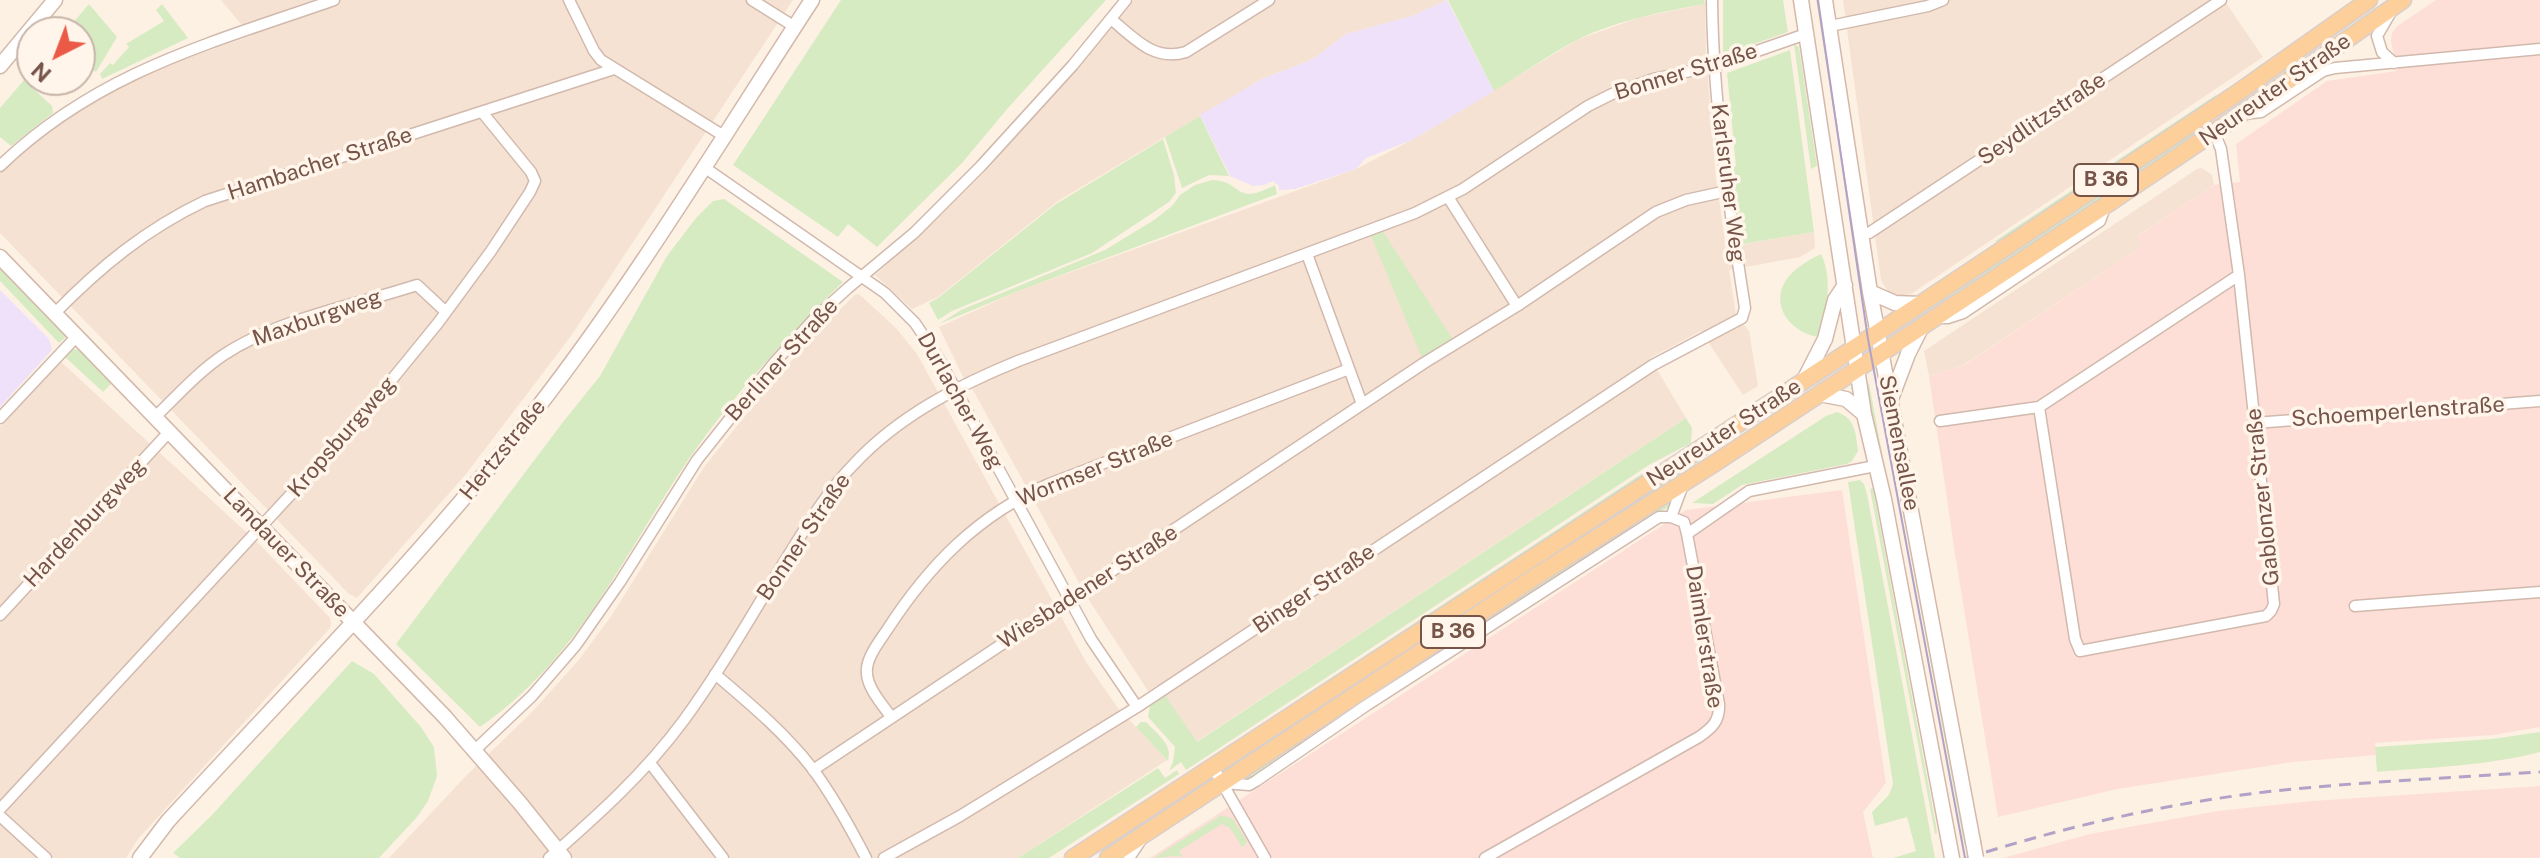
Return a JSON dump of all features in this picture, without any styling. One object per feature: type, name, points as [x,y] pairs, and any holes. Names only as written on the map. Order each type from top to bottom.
[{"type":"main road","points":[[0,66],[55,0]]},
{"type":"main road","name":"Hertzstraße","points":[[140,858],[168,821],[423,546],[535,411],[604,317],[812,0]]},
{"type":"main road","name":"Siemensallee","points":[[1801,0],[1864,414],[1884,499],[1951,853]]},
{"type":"main road","name":"Siemensallee","points":[[1825,0],[1870,292],[1976,858]]},
{"type":"main road","name":"Neureuter Straße","points":[[1073,858],[1803,382],[2204,115],[2369,0]]},
{"type":"main road","name":"Neureuter Straße","points":[[1108,858],[2106,205],[2399,3]]},
{"type":"main road","points":[[1806,34],[1830,26]]},
{"type":"main road","name":"Gablonzer Straße","points":[[2204,115],[2214,132]]},
{"type":"main road","name":"Landauer Straße","points":[[0,257],[475,750],[557,855]]},
{"type":"main road","points":[[1803,382],[1828,333],[1835,300],[1845,285]]},
{"type":"main road","points":[[1870,292],[1895,303],[1920,304]]},
{"type":"main road","points":[[1891,399],[1908,354],[1928,322]]},
{"type":"main road","points":[[1819,394],[1846,399],[1864,414]]},
{"type":"street","points":[[0,166],[66,112],[128,75],[202,45],[334,0]]},
{"type":"street","points":[[569,0],[594,51],[614,69],[724,136]]},
{"type":"street","points":[[752,0],[795,27]]},
{"type":"street","name":"Berliner Straße","points":[[475,750],[532,696],[576,645],[697,460],[749,392],[816,317],[914,233],[981,166],[1126,0]]},
{"type":"street","points":[[1111,19],[1148,49],[1171,55],[1186,52],[1269,0]]},
{"type":"street","name":"Karlsruher Weg","points":[[1712,0],[1714,66],[1727,191],[1745,308],[1742,318]]},
{"type":"street","points":[[1830,26],[1928,6],[1943,0]]},
{"type":"street","name":"Seydlitzstraße","points":[[1861,235],[1869,233],[2221,0]]},
{"type":"street","points":[[2394,63],[2382,52],[2377,36],[2399,3]]},
{"type":"street","name":"Bonner Straße","points":[[557,855],[650,763],[685,719],[816,512],[843,475],[891,430],[956,389],[1018,361],[1396,221],[1448,197],[1588,106],[1612,94],[1653,79],[1714,66],[1806,34]]},
{"type":"street","points":[[2241,114],[2261,112],[2323,71],[2335,68],[2540,49]]},
{"type":"street","name":"Hambacher Straße","points":[[55,313],[103,266],[131,244],[197,205],[614,69]]},
{"type":"street","name":"Kropsburgweg","points":[[0,809],[354,426],[491,251],[534,184],[531,172],[482,112]]},
{"type":"street","name":"Gablonzer Straße","points":[[2039,407],[2075,639],[2080,651],[2266,616],[2271,611],[2274,604],[2239,275],[2221,149],[2214,132]]},
{"type":"street","name":"Durlacher Weg","points":[[704,167],[862,276],[890,297],[915,323],[956,389],[1102,657],[1137,707]]},
{"type":"street","name":"Wiesbadener Straße","points":[[813,770],[1656,212],[1686,200],[1727,191]]},
{"type":"street","points":[[1448,197],[1517,306]]},
{"type":"street","points":[[1307,254],[1362,404]]},
{"type":"street","points":[[1940,421],[2039,407],[2239,275]]},
{"type":"street","name":"Maxburgweg","points":[[156,416],[221,356],[274,329],[417,285],[446,312]]},
{"type":"street","name":"Binger Straße","points":[[884,858],[960,816],[1137,707],[1653,365],[1742,318]]},
{"type":"street","points":[[0,418],[77,336]]},
{"type":"street","name":"Wormser Straße","points":[[891,717],[868,680],[871,656],[909,598],[942,559],[985,519],[1049,484],[1349,369]]},
{"type":"street","name":"Schoemperlenstraße","points":[[2255,423],[2540,401]]},
{"type":"street","name":"Hardenburgweg","points":[[0,615],[170,431]]},
{"type":"street","name":"Daimlerstraße","points":[[1485,858],[1699,737],[1717,721],[1719,704],[1687,534],[1749,491],[1875,466]]},
{"type":"street","name":"Neureuter Straße","points":[[1671,517],[1684,482]]},
{"type":"street","name":"Neureuter Straße","points":[[1223,783],[1249,785],[1367,705],[1659,517],[1684,522],[1687,534]]},
{"type":"street","points":[[2355,606],[2540,592]]},
{"type":"street","points":[[715,674],[773,724],[813,770],[866,858]]},
{"type":"street","points":[[650,763],[723,858]]},
{"type":"street","points":[[1213,767],[1265,858]]},
{"type":"street","points":[[0,816],[46,858]]},
{"type":"street","name":"Neureuter Straße","points":[[1129,858],[1145,835]]},
{"type":"shaded area","points":[[221,0],[793,0],[571,336],[466,474],[357,598],[349,594],[0,233],[0,173],[49,130],[105,93],[158,68],[251,36]]},
{"type":"shaded area","points":[[1134,0],[1447,0],[1412,16],[1346,34],[1313,59],[1262,79],[1058,201],[938,297],[912,309],[875,275],[987,170]]},
{"type":"shaded area","points":[[1447,0],[1494,91],[1412,140],[1366,158],[1356,169],[1295,189],[1279,190],[1273,181],[1253,186],[1230,176],[1200,115],[1262,79],[1313,59],[1346,34],[1412,16]]},
{"type":"shaded area","points":[[1843,0],[2224,0],[2263,57],[1911,294],[1896,296],[1887,290],[1881,280]]},
{"type":"shaded area","points":[[2436,0],[2540,0],[2540,727],[2493,735],[2375,743],[2376,755],[2293,762],[2117,789],[1998,817],[1929,376],[1963,366],[2142,246],[2136,237],[2214,185],[2240,182],[2236,144],[2327,81],[2397,71],[2392,33],[2396,27]]},
{"type":"shaded area","points":[[1705,4],[1716,179],[1726,247],[1814,232],[1815,248],[1800,257],[1729,270],[1736,315],[1749,331],[1758,386],[1743,395],[1701,331],[1650,358],[1686,418],[1196,742],[1158,685],[1148,691],[1087,597],[968,381],[965,381],[939,327],[1016,292],[1356,169],[1412,140],[1579,39],[1638,18]]},
{"type":"shaded area","points":[[2202,168],[2212,175],[2214,185],[2137,236],[2142,246],[1962,366],[1929,376],[1924,351]]},
{"type":"shaded area","points":[[0,290],[49,339],[52,350],[0,407]]},
{"type":"shaded area","points":[[859,294],[896,328],[917,354],[1086,662],[1118,708],[1167,760],[1018,858],[389,858],[578,661],[612,615],[704,467],[820,329]]},
{"type":"shaded area","points":[[60,361],[259,544],[330,618],[331,623],[330,628],[138,839],[126,858],[0,858],[0,427]]},
{"type":"shaded area","points":[[1842,490],[1886,783],[1863,812],[1873,858],[1150,858],[1686,510]]},
{"type":"shaded area","points":[[2540,786],[2540,858],[2003,858],[2090,834],[2218,811],[2312,801]]},
{"type":"green space","points":[[841,0],[1106,0],[962,163],[877,247],[848,224],[838,237],[733,165]]},
{"type":"green space","points":[[1448,0],[1704,0],[1705,4],[1640,17],[1594,32],[1557,51],[1494,91]]},
{"type":"green space","points":[[1723,0],[1783,0],[1788,32],[1723,55]]},
{"type":"green space","points":[[89,4],[117,37],[96,72],[96,16],[79,16]]},
{"type":"green space","points":[[162,4],[188,38],[102,79],[100,74],[129,47],[126,44],[164,21],[156,10]]},
{"type":"green space","points":[[1794,44],[1799,47],[1817,166],[1811,169]]},
{"type":"green space","points":[[1790,50],[1814,232],[1742,244],[1732,168],[1736,166],[1727,73]]},
{"type":"green space","points":[[16,89],[16,96],[41,96],[52,106],[53,113],[11,146],[0,137],[0,108]]},
{"type":"green space","points":[[2216,95],[2218,98],[1998,242],[1995,241]]},
{"type":"green space","points":[[1200,116],[1229,176],[1209,175],[1182,188],[1165,137]]},
{"type":"green space","points":[[2195,130],[2200,133],[1900,332],[2014,249]]},
{"type":"green space","points":[[1163,139],[1176,193],[1169,202],[1092,253],[952,311],[938,320],[929,303],[1056,204]]},
{"type":"green space","points":[[1212,180],[1252,194],[1275,185],[1277,194],[939,324],[961,310],[1105,250],[1154,220],[1195,185]]},
{"type":"green space","points":[[724,199],[843,282],[763,365],[708,433],[573,637],[515,700],[480,727],[396,644],[600,376],[667,256],[713,201]]},
{"type":"green space","points":[[1380,227],[1456,344],[1424,363],[1369,231]]},
{"type":"green space","points":[[1821,254],[1827,274],[1828,295],[1819,337],[1799,330],[1791,323],[1781,306],[1780,296],[1789,276]]},
{"type":"green space","points":[[0,267],[67,336],[59,343],[0,281]]},
{"type":"green space","points":[[71,349],[81,350],[113,382],[103,392],[64,356]]},
{"type":"green space","points":[[1835,369],[1708,454],[1684,474],[1233,766],[1408,647]]},
{"type":"green space","points":[[1880,376],[1968,843],[1964,844],[1878,378]]},
{"type":"green space","points":[[1869,383],[1955,847],[1863,388]]},
{"type":"green space","points":[[1837,412],[1848,418],[1855,432],[1858,451],[1852,461],[1742,485],[1713,504],[1692,503],[1826,416]]},
{"type":"green space","points":[[1686,418],[1692,428],[1691,443],[1649,465],[1186,770],[1181,762],[1169,771],[1175,747],[1148,717],[1150,706],[1165,695],[1197,742]]},
{"type":"green space","points":[[1646,471],[1648,474],[1272,721],[1270,718]]},
{"type":"green space","points":[[1860,480],[1867,494],[1935,858],[1893,858],[1916,851],[1907,817],[1875,826],[1872,812],[1889,795],[1893,784],[1848,482]]},
{"type":"green space","points":[[1873,488],[1936,825],[1935,834],[1870,489]]},
{"type":"green space","points":[[1673,497],[1669,507],[1644,520],[1250,781],[1245,779],[1605,539]]},
{"type":"green space","points":[[352,661],[374,674],[421,727],[434,747],[437,776],[428,801],[379,858],[180,858],[173,853],[212,815]]},
{"type":"green space","points":[[1146,722],[1163,740],[1168,749],[1168,761],[1136,727]]},
{"type":"green space","points":[[2540,732],[2540,752],[2520,757],[2377,772],[2375,747],[2492,739]]},
{"type":"green space","points":[[1158,768],[1165,778],[1177,770],[1179,774],[1049,858],[1018,858]]},
{"type":"green space","points":[[1221,815],[1233,819],[1246,844],[1242,847],[1230,828],[1222,824],[1179,851],[1183,857],[1154,858]]},
{"type":"tram line","points":[[1818,0],[1868,339],[1965,858]]},
{"type":"railway","points":[[1967,858],[2114,818],[2227,797],[2334,786],[2540,772]]}]
